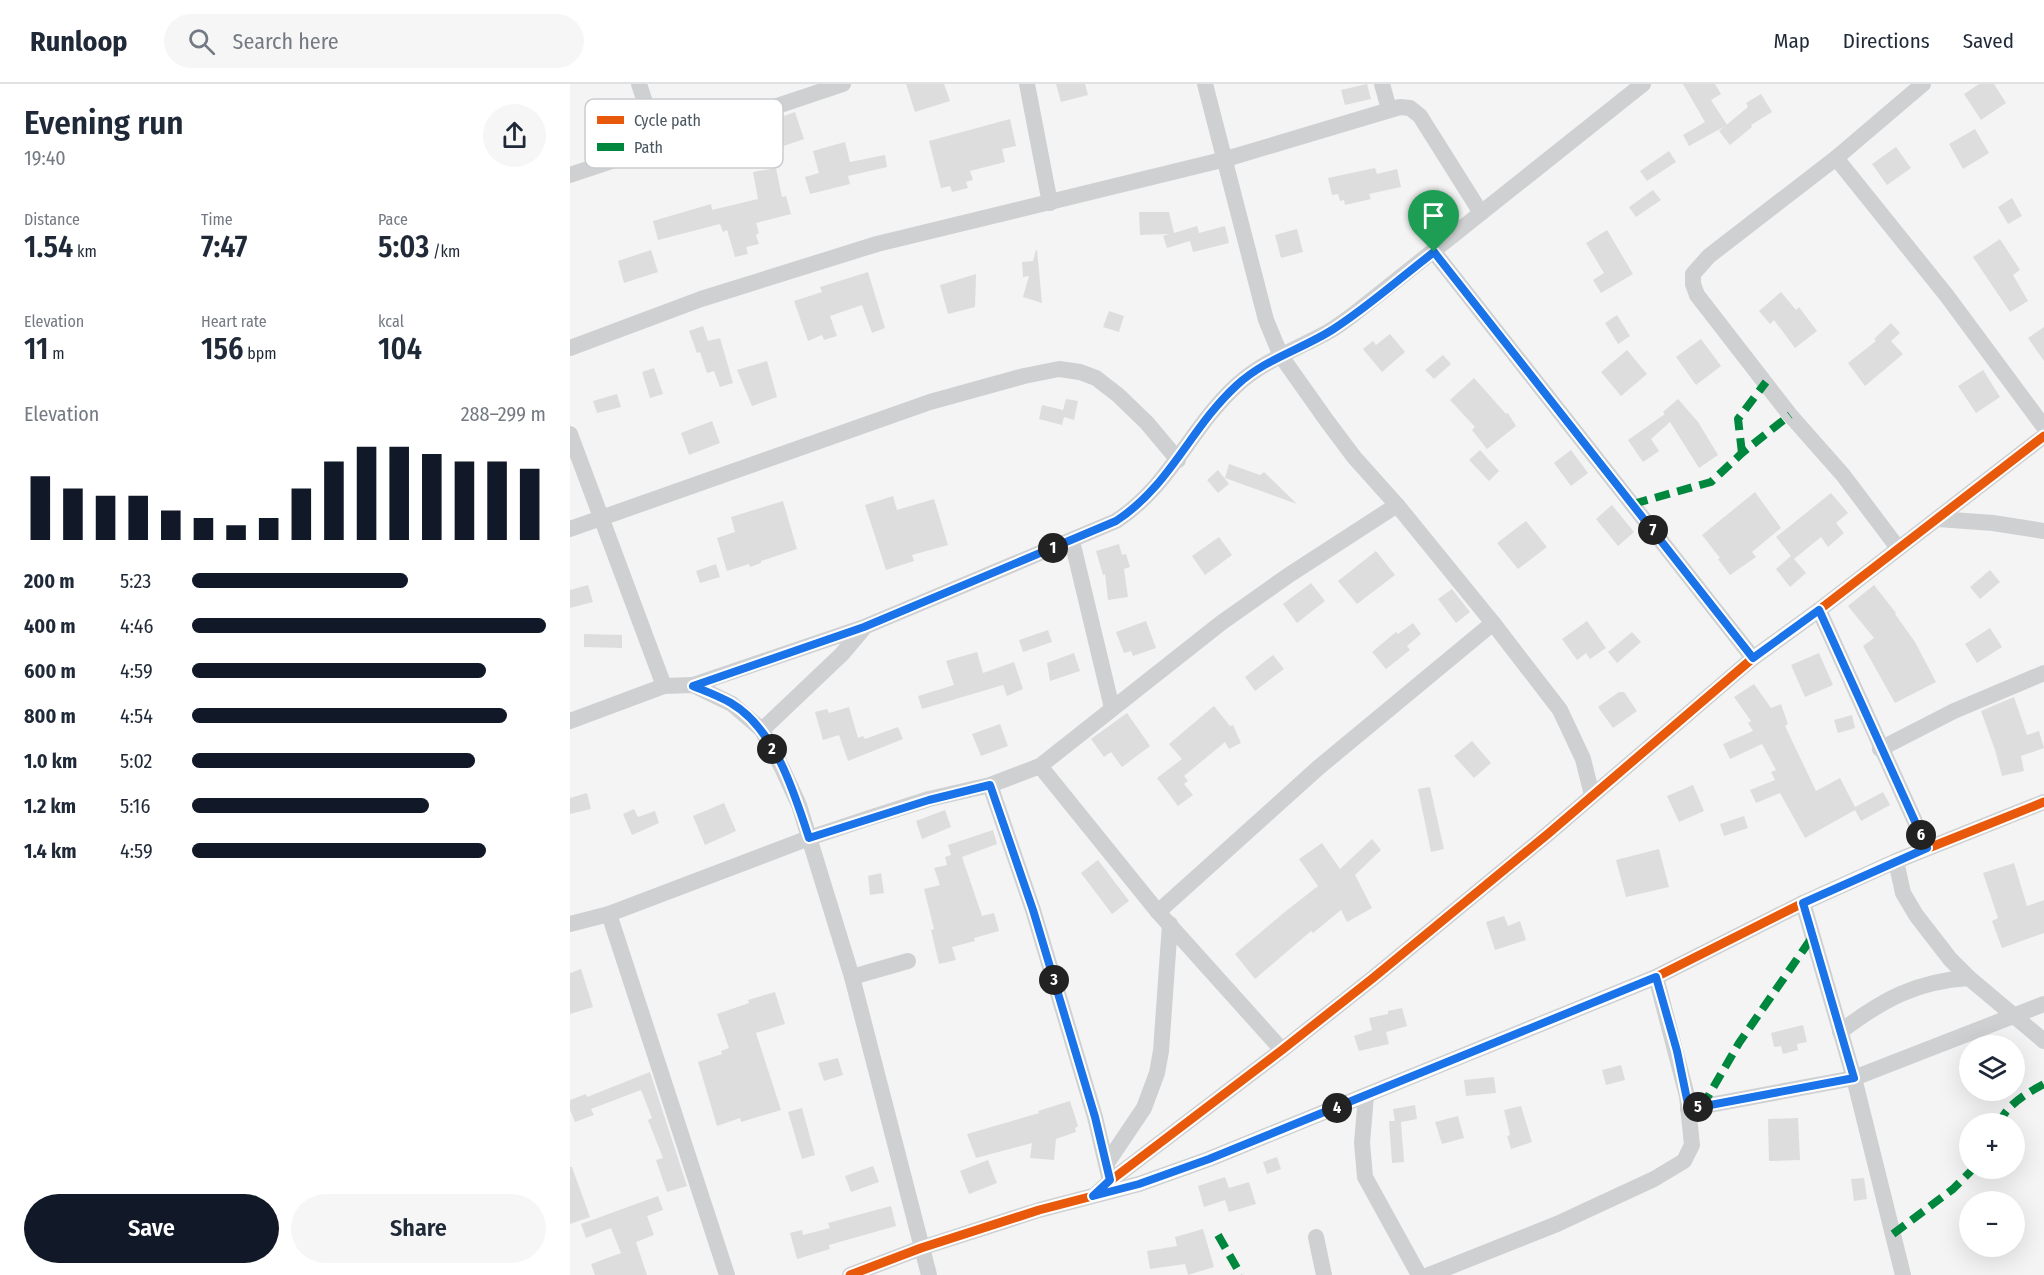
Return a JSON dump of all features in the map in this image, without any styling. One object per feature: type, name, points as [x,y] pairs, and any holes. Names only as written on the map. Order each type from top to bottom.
[{"type":"street","points":[[639,84],[644,99]]},
{"type":"street","points":[[1027,84],[1050,203]]},
{"type":"street","points":[[1205,84],[1266,320],[1281,356],[1354,457],[1397,505],[1560,710],[1583,759],[1592,795]]},
{"type":"street","points":[[1382,84],[1389,110]]},
{"type":"street","points":[[570,721],[664,686],[693,686],[864,627],[1116,521],[1135,508],[1156,488],[1214,410],[1236,386],[1257,369],[1330,331],[1434,252],[1643,84]]},
{"type":"street","points":[[1898,548],[1843,475],[1790,415],[1697,295],[1693,284],[1693,274],[1709,256],[1836,158],[1923,84]]},
{"type":"street","points":[[783,103],[838,85]]},
{"type":"street","points":[[570,348],[701,299],[866,247],[1226,159],[1400,107],[1410,108],[1420,116],[1481,213]]},
{"type":"street","points":[[1836,158],[1940,288],[2044,427]]},
{"type":"street","points":[[570,175],[591,168]]},
{"type":"street","points":[[1434,252],[1753,658]]},
{"type":"street","points":[[570,529],[930,402],[1024,376],[1059,369],[1080,372],[1096,378],[1118,395],[1147,423],[1178,460]]},
{"type":"street","points":[[570,434],[664,686]]},
{"type":"street","points":[[1093,1196],[1110,1180],[1282,1050],[1372,978],[1753,658],[1819,610],[2044,436]]},
{"type":"street","points":[[570,924],[609,914],[809,838],[929,800],[990,785],[1040,766],[1221,623],[1288,575],[1397,505]]},
{"type":"street","points":[[1938,519],[1993,523],[2044,531]]},
{"type":"street","points":[[1072,541],[1112,708]]},
{"type":"street","points":[[1819,610],[1880,749],[1927,848]]},
{"type":"street","points":[[1158,912],[1318,768],[1493,623]]},
{"type":"street","points":[[762,730],[842,654],[864,627]]},
{"type":"street","points":[[1880,749],[1954,711],[2044,674]]},
{"type":"street","points":[[693,686],[732,704],[762,730],[799,805],[852,977],[929,1275]]},
{"type":"street","points":[[1040,766],[1158,912],[1282,1050]]},
{"type":"street","points":[[990,785],[1033,910],[1095,1117],[1110,1180]]},
{"type":"street","points":[[850,1275],[921,1248],[1039,1210],[1139,1184],[1209,1159],[1656,977],[1803,903],[1896,861],[2044,802]]},
{"type":"street","points":[[1896,861],[1903,893],[1916,915],[1950,959],[1969,978],[2044,1041]]},
{"type":"street","points":[[1803,903],[1854,1078],[1903,1275]]},
{"type":"street","points":[[609,914],[727,1275]]},
{"type":"street","points":[[1107,1163],[1144,1108],[1157,1073],[1161,1051],[1170,924]]},
{"type":"street","points":[[852,977],[908,961]]},
{"type":"street","points":[[1429,1275],[1557,1224],[1654,1179],[1680,1165],[1688,1156],[1692,1144],[1689,1109],[1677,1051],[1656,977]]},
{"type":"street","points":[[1840,1032],[1872,1008],[1903,992],[1932,983],[1969,978]]},
{"type":"street","points":[[1689,1109],[1854,1078],[2044,1004]]},
{"type":"street","points":[[1366,1096],[1362,1143],[1365,1177],[1419,1275]]},
{"type":"street","points":[[1316,1237],[1324,1275]]},
{"type":"building","points":[[906,84],[944,84],[950,101],[915,112]]},
{"type":"building","points":[[1056,84],[1085,84],[1088,95],[1061,102]]},
{"type":"building","points":[[1367,84],[1371,99],[1345,105],[1341,90]]},
{"type":"building","points":[[1683,84],[1715,84],[1721,94],[1711,100],[1727,125],[1689,146],[1683,135],[1705,122]]},
{"type":"building","points":[[1979,84],[1994,84],[2006,103],[1981,120],[1964,94]]},
{"type":"building","points":[[1761,94],[1772,112],[1751,125],[1752,127],[1730,145],[1719,131],[1748,107],[1746,103]]},
{"type":"building","points":[[795,112],[804,139],[783,146],[783,116]]},
{"type":"building","points":[[1010,119],[1016,146],[1002,149],[1005,162],[970,171],[973,180],[966,182],[968,188],[952,192],[950,186],[941,188],[929,141]]},
{"type":"building","points":[[1975,129],[1989,153],[1963,169],[1949,144]]},
{"type":"building","points":[[845,142],[850,162],[885,155],[887,167],[848,176],[850,184],[810,194],[805,177],[819,173],[813,151]]},
{"type":"building","points":[[1896,147],[1911,168],[1887,185],[1872,164]]},
{"type":"building","points":[[1669,151],[1676,162],[1647,181],[1640,171]]},
{"type":"building","points":[[776,168],[782,197],[786,196],[791,214],[756,223],[759,244],[746,247],[748,254],[735,257],[727,230],[723,232],[720,224],[658,240],[653,221],[711,204],[712,210],[758,199],[753,172]]},
{"type":"building","points":[[1375,168],[1377,174],[1397,169],[1401,187],[1369,194],[1371,199],[1345,205],[1344,200],[1340,201],[1338,194],[1332,195],[1328,178]]},
{"type":"building","points":[[1653,190],[1661,200],[1636,217],[1629,207]]},
{"type":"building","points":[[2012,198],[2022,216],[2008,224],[1998,207]]},
{"type":"building","points":[[1139,212],[1169,212],[1174,233],[1197,226],[1199,233],[1225,226],[1229,243],[1193,252],[1190,241],[1167,248],[1163,236],[1169,234],[1140,235]]},
{"type":"building","points":[[1297,229],[1303,252],[1281,258],[1275,235]]},
{"type":"building","points":[[1607,230],[1633,274],[1601,293],[1593,280],[1604,273],[1586,243]]},
{"type":"building","points":[[2000,239],[2020,270],[2013,275],[2028,301],[2010,312],[1973,257]]},
{"type":"building","points":[[651,250],[658,272],[624,283],[618,261]]},
{"type":"building","points":[[1036,250],[1042,303],[1023,297],[1029,276],[1023,277],[1022,262],[1033,261]]},
{"type":"building","points":[[868,272],[885,328],[872,333],[862,305],[830,316],[837,336],[824,340],[822,335],[808,341],[794,301],[822,292],[820,287]]},
{"type":"building","points":[[976,274],[975,307],[948,314],[940,285]]},
{"type":"building","points":[[1781,292],[1796,310],[1799,307],[1817,331],[1795,348],[1774,320],[1770,324],[1759,311]]},
{"type":"building","points":[[1109,311],[1124,316],[1119,332],[1103,327]]},
{"type":"building","points":[[1617,315],[1630,336],[1618,344],[1605,323]]},
{"type":"building","points":[[1891,323],[1900,333],[1891,341],[1903,354],[1865,386],[1848,363],[1876,341],[1874,339]]},
{"type":"building","points":[[703,326],[708,341],[720,338],[733,383],[720,387],[714,371],[707,373],[700,352],[697,353],[689,331]]},
{"type":"building","points":[[2044,327],[2044,361],[2028,338]]},
{"type":"building","points":[[1390,334],[1405,352],[1382,372],[1363,349],[1373,341],[1376,345]]},
{"type":"building","points":[[1701,339],[1721,366],[1696,385],[1676,357]]},
{"type":"building","points":[[1627,350],[1647,374],[1621,396],[1601,372]]},
{"type":"building","points":[[1443,355],[1451,364],[1434,379],[1425,370]]},
{"type":"building","points":[[767,361],[777,397],[752,406],[737,370]]},
{"type":"building","points":[[654,368],[663,394],[650,398],[642,372]]},
{"type":"building","points":[[1983,370],[2000,397],[1976,413],[1958,386]]},
{"type":"building","points":[[1474,378],[1506,414],[1508,413],[1516,426],[1487,449],[1472,430],[1475,427],[1450,400]]},
{"type":"building","points":[[617,394],[621,407],[597,413],[593,401]]},
{"type":"building","points":[[1066,399],[1078,401],[1074,420],[1064,417],[1062,425],[1039,419],[1042,405],[1063,410]]},
{"type":"building","points":[[1678,399],[1698,422],[1718,455],[1699,468],[1670,422],[1651,439],[1659,451],[1643,462],[1628,440],[1665,414],[1663,412]]},
{"type":"building","points":[[712,421],[720,443],[689,455],[681,433]]},
{"type":"building","points":[[1480,450],[1499,471],[1489,481],[1469,460]]},
{"type":"building","points":[[1571,450],[1588,473],[1571,486],[1554,463]]},
{"type":"building","points":[[1229,464],[1260,475],[1264,472],[1297,504],[1225,478]]},
{"type":"building","points":[[1218,470],[1229,484],[1218,493],[1207,480]]},
{"type":"building","points":[[1755,492],[1781,528],[1752,552],[1756,557],[1730,575],[1702,535]]},
{"type":"building","points":[[1831,493],[1848,513],[1836,523],[1844,533],[1828,547],[1821,537],[1794,559],[1806,573],[1790,587],[1776,569],[1791,556],[1776,537]]},
{"type":"building","points":[[893,496],[897,510],[934,499],[948,545],[912,555],[914,561],[886,570],[865,505]]},
{"type":"building","points":[[783,501],[797,549],[750,567],[749,564],[727,571],[717,538],[735,532],[731,517]]},
{"type":"building","points":[[1612,505],[1634,532],[1618,546],[1596,519]]},
{"type":"building","points":[[1526,521],[1547,547],[1518,569],[1497,543]]},
{"type":"building","points":[[1219,537],[1232,555],[1205,575],[1192,556]]},
{"type":"building","points":[[1119,544],[1122,555],[1126,554],[1130,567],[1124,569],[1128,597],[1108,600],[1105,574],[1103,575],[1096,551]]},
{"type":"building","points":[[1376,551],[1395,575],[1357,604],[1338,581]]},
{"type":"building","points":[[716,564],[720,577],[700,583],[696,571]]},
{"type":"building","points":[[1990,570],[2000,582],[1980,599],[1970,587]]},
{"type":"building","points":[[1311,583],[1325,601],[1297,623],[1283,604]]},
{"type":"building","points":[[588,585],[593,602],[570,608],[570,590]]},
{"type":"building","points":[[1874,585],[1915,642],[1936,682],[1895,703],[1863,646],[1874,638],[1848,606]]},
{"type":"building","points":[[1452,589],[1470,612],[1456,623],[1438,599]]},
{"type":"building","points":[[1146,621],[1156,648],[1133,656],[1131,651],[1124,653],[1116,632]]},
{"type":"building","points":[[1587,621],[1606,648],[1590,659],[1586,653],[1577,660],[1562,639]]},
{"type":"building","points":[[1413,623],[1421,634],[1407,646],[1410,650],[1386,669],[1372,652],[1396,632],[1398,634]]},
{"type":"building","points":[[1990,628],[2002,647],[1977,663],[1965,644]]},
{"type":"building","points":[[1048,630],[1052,642],[1023,652],[1019,640]]},
{"type":"building","points":[[1632,632],[1641,642],[1617,663],[1608,652]]},
{"type":"building","points":[[584,634],[622,635],[622,648],[584,647]]},
{"type":"building","points":[[977,652],[983,673],[1014,662],[1023,689],[1007,696],[1003,685],[922,709],[918,696],[954,685],[946,661]]},
{"type":"building","points":[[1074,653],[1080,671],[1050,681],[1047,663]]},
{"type":"building","points":[[1819,653],[1833,685],[1805,697],[1791,665]]},
{"type":"building","points":[[1273,655],[1284,669],[1255,691],[1245,677]]},
{"type":"building","points":[[1754,684],[1771,708],[1781,704],[1788,724],[1785,726],[1816,791],[1840,778],[1855,807],[1883,792],[1890,805],[1861,821],[1855,810],[1805,838],[1780,793],[1756,803],[1750,790],[1775,780],[1771,772],[1776,770],[1762,744],[1730,759],[1723,744],[1753,731],[1748,723],[1751,721],[1734,697]]},
{"type":"building","points":[[1619,692],[1624,692],[1637,711],[1613,728],[1598,707]]},
{"type":"building","points":[[2014,697],[2027,735],[2039,731],[2044,748],[2021,756],[2024,771],[2002,776],[1981,711]]},
{"type":"building","points":[[1214,706],[1230,726],[1233,725],[1241,743],[1229,749],[1225,742],[1184,776],[1188,781],[1184,784],[1193,795],[1178,806],[1157,778],[1182,759],[1169,744]]},
{"type":"building","points":[[849,707],[858,738],[863,736],[865,739],[898,727],[903,739],[848,761],[839,735],[823,740],[815,712],[827,709],[829,713]]},
{"type":"building","points":[[1127,713],[1150,746],[1122,767],[1111,752],[1104,757],[1091,739]]},
{"type":"building","points":[[1852,715],[1855,728],[1838,733],[1834,720]]},
{"type":"building","points":[[1000,724],[1008,746],[981,756],[972,734]]},
{"type":"building","points":[[1472,741],[1491,763],[1474,778],[1454,756]]},
{"type":"building","points":[[1693,785],[1704,811],[1679,822],[1667,796]]},
{"type":"building","points":[[1430,787],[1444,849],[1431,852],[1418,789]]},
{"type":"building","points":[[587,793],[591,809],[570,814],[570,798]]},
{"type":"building","points":[[724,803],[736,831],[705,845],[693,816]]},
{"type":"building","points":[[634,809],[638,817],[655,811],[659,823],[632,835],[623,814]]},
{"type":"building","points":[[945,810],[951,827],[922,839],[916,821]]},
{"type":"building","points":[[1744,816],[1748,828],[1724,836],[1720,824]]},
{"type":"building","points":[[993,830],[997,844],[962,857],[982,916],[994,913],[999,931],[952,947],[956,960],[939,964],[931,930],[934,929],[924,889],[940,885],[934,868],[947,865],[945,857],[951,855],[948,845]]},
{"type":"building","points":[[1372,839],[1381,850],[1355,875],[1372,908],[1347,922],[1341,910],[1313,933],[1311,931],[1255,979],[1235,954],[1318,886],[1299,859],[1322,843],[1340,869]]},
{"type":"building","points":[[1659,849],[1669,887],[1626,897],[1616,860]]},
{"type":"building","points":[[1098,860],[1129,901],[1112,914],[1081,873]]},
{"type":"building","points":[[2014,863],[2027,906],[2044,900],[2044,933],[2002,948],[1992,921],[1998,918],[1983,873]]},
{"type":"building","points":[[881,873],[884,893],[870,895],[868,876]]},
{"type":"building","points":[[1504,916],[1508,926],[1520,921],[1526,940],[1495,950],[1486,922]]},
{"type":"building","points":[[581,969],[593,1007],[570,1014],[570,973]]},
{"type":"building","points":[[775,992],[785,1024],[756,1033],[781,1110],[741,1122],[740,1118],[717,1126],[698,1062],[722,1054],[721,1051],[729,1048],[717,1014],[749,1003],[748,1000]]},
{"type":"building","points":[[1402,1008],[1407,1026],[1386,1032],[1389,1044],[1359,1051],[1354,1036],[1372,1030],[1369,1018]]},
{"type":"building","points":[[1803,1025],[1807,1042],[1797,1044],[1798,1050],[1783,1054],[1781,1046],[1774,1047],[1771,1033]]},
{"type":"building","points":[[838,1058],[843,1075],[824,1081],[818,1063]]},
{"type":"building","points":[[1621,1065],[1625,1080],[1606,1085],[1602,1070]]},
{"type":"building","points":[[650,1072],[687,1186],[667,1192],[656,1160],[663,1158],[648,1120],[652,1118],[641,1090],[591,1109],[594,1115],[575,1122],[570,1110],[570,1100],[586,1094],[587,1097]]},
{"type":"building","points":[[1494,1077],[1496,1093],[1466,1096],[1464,1080]]},
{"type":"building","points":[[1070,1101],[1078,1126],[1075,1128],[1076,1132],[1056,1139],[1054,1160],[1030,1158],[1032,1143],[976,1158],[967,1134],[1039,1113],[1038,1111]]},
{"type":"building","points":[[1415,1105],[1417,1119],[1401,1122],[1404,1162],[1392,1163],[1389,1121],[1395,1121],[1393,1109]]},
{"type":"building","points":[[1521,1106],[1532,1142],[1511,1149],[1504,1110]]},
{"type":"building","points":[[802,1108],[815,1155],[802,1159],[788,1112]]},
{"type":"building","points":[[1458,1116],[1464,1138],[1442,1144],[1435,1122]]},
{"type":"building","points":[[1798,1118],[1800,1160],[1769,1161],[1768,1119]]},
{"type":"building","points":[[1277,1157],[1281,1169],[1267,1174],[1263,1162]]},
{"type":"building","points":[[988,1160],[997,1183],[969,1194],[960,1171]]},
{"type":"building","points":[[873,1166],[879,1182],[851,1192],[845,1176]]},
{"type":"building","points":[[570,1167],[572,1167],[590,1217],[570,1224]]},
{"type":"building","points":[[1225,1177],[1229,1188],[1249,1182],[1256,1204],[1229,1212],[1225,1200],[1204,1207],[1198,1186]]},
{"type":"building","points":[[1864,1178],[1867,1199],[1854,1201],[1851,1179]]},
{"type":"building","points":[[658,1196],[663,1210],[647,1216],[654,1235],[636,1242],[647,1275],[595,1275],[591,1264],[621,1253],[611,1228],[586,1238],[581,1224]]},
{"type":"building","points":[[891,1206],[896,1226],[829,1245],[830,1249],[797,1259],[790,1233],[802,1230],[803,1235],[830,1228],[828,1223]]},
{"type":"building","points":[[1203,1229],[1214,1267],[1188,1275],[1185,1264],[1150,1269],[1147,1251],[1177,1246],[1175,1237]]},
{"type":"marked path","points":[[1742,453],[1738,419],[1766,382]]},
{"type":"marked path","points":[[1633,504],[1711,482],[1742,453],[1790,415]]},
{"type":"marked path","points":[[1702,1107],[1739,1043],[1813,936]]},
{"type":"marked path","points":[[2005,1113],[2024,1096],[2044,1084]]},
{"type":"marked path","points":[[1893,1234],[1963,1179]]},
{"type":"marked path","points":[[1218,1235],[1241,1275]]},
{"type":"cycle path","points":[[1095,1194],[1373,978],[1549,833],[1753,658],[1819,610],[2044,436]]},
{"type":"cycle path","points":[[850,1275],[921,1248],[1039,1210],[1139,1184],[1209,1159],[1656,977],[1803,903],[1896,861],[2044,802]]},
{"type":"route","points":[[1434,252],[1753,658],[1819,610],[1880,749],[1927,848],[1803,903],[1854,1078],[1689,1109],[1677,1051],[1656,977],[1209,1159],[1139,1184],[1093,1196],[1110,1180],[1107,1163],[1033,910],[990,785],[929,800],[809,838],[799,805],[762,730],[732,704],[693,686],[864,627],[1116,521],[1135,508],[1156,488],[1214,410],[1236,386],[1257,369],[1330,331],[1434,252]]}]
